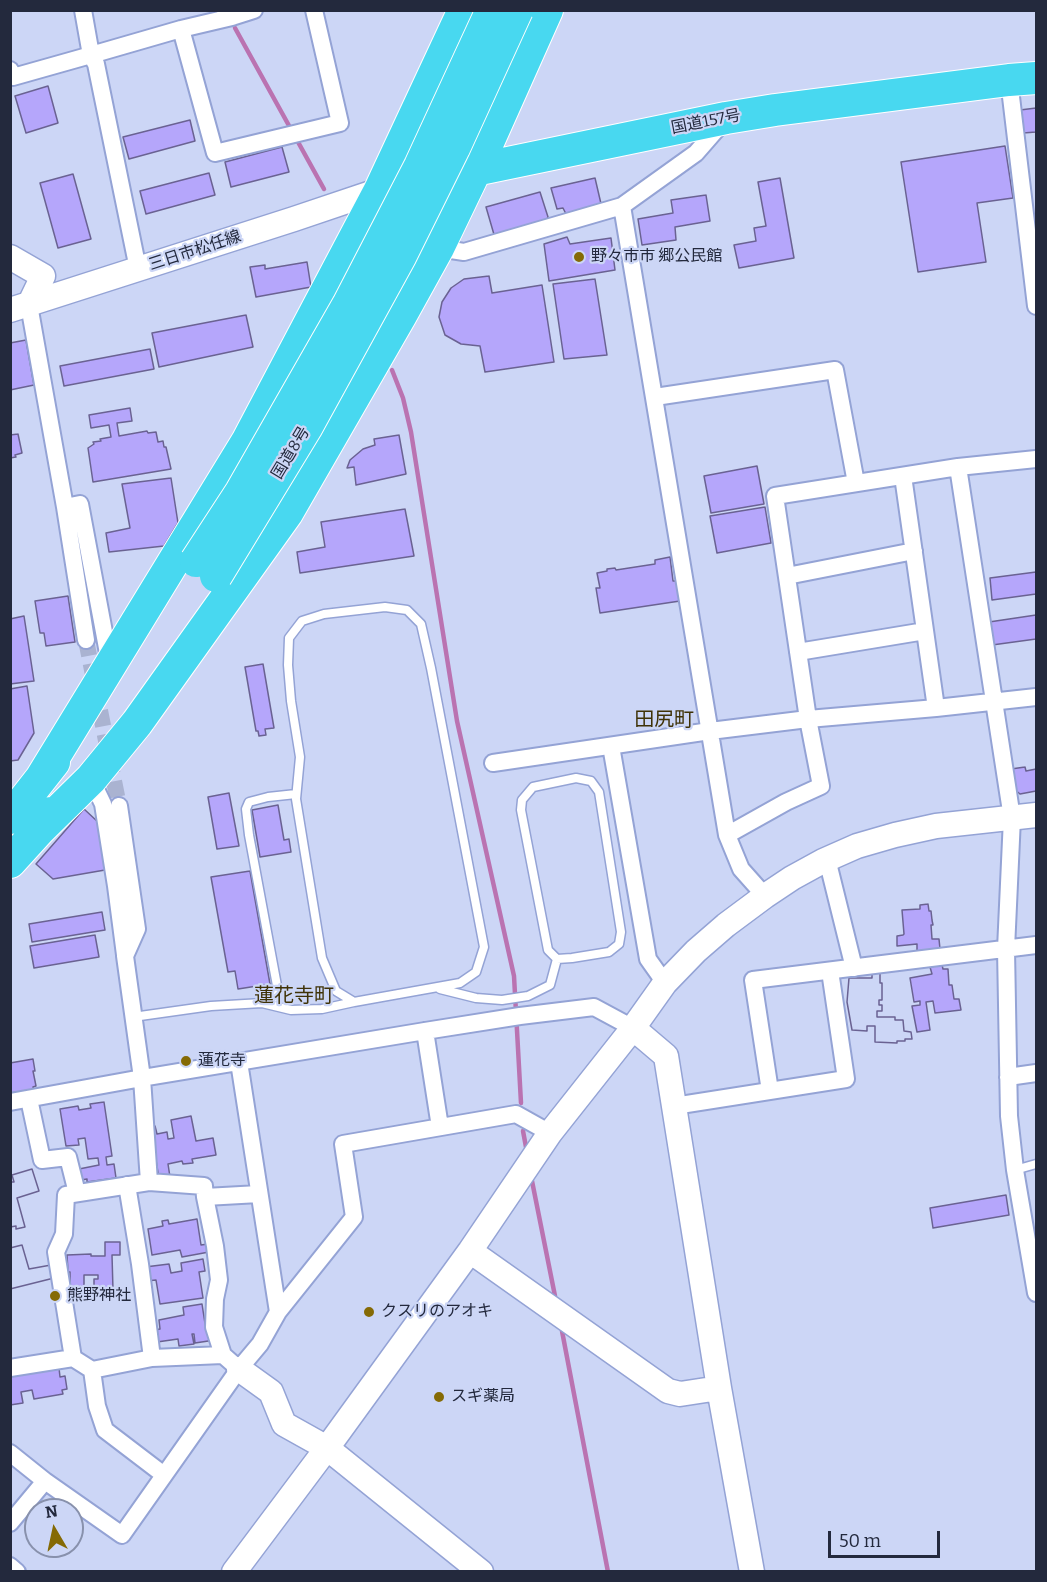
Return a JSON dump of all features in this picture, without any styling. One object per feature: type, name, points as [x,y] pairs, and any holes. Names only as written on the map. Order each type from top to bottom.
[{"type":"highway","points":[[40,780],[248,440],[380,190],[464,10]]},
{"type":"highway","name":"国道8号","points":[[10,862],[40,829],[93,756],[206,568],[241,492],[348,305],[420,166],[492,10]]},
{"type":"highway","name":"国道8号","points":[[11,816],[134,656],[206,568],[306,428],[392,274],[454,148],[517,10]]},
{"type":"highway","points":[[40,829],[90,779],[137,723],[287,513],[438,248],[547,10]]},
{"type":"highway","name":"国道157号","points":[[380,190],[726,118],[1023,79]]},
{"type":"street","points":[[83,10],[138,269]]},
{"type":"street","points":[[10,70],[13,77],[228,14],[254,10]]},
{"type":"street","points":[[181,29],[215,153],[340,123],[314,10]]},
{"type":"street","points":[[1023,79],[1036,306]]},
{"type":"street","points":[[438,248],[464,252],[622,206],[696,153],[726,118]]},
{"type":"street","name":"三日市松任線","points":[[20,308],[380,190]]},
{"type":"street","points":[[622,206],[727,835],[741,869],[765,896]]},
{"type":"street","points":[[10,257],[43,276],[20,308],[65,507],[86,640]]},
{"type":"street","points":[[655,397],[835,370],[856,483]]},
{"type":"street","points":[[727,835],[786,802],[821,786],[808,719],[775,496],[958,467],[1036,459]]},
{"type":"street","points":[[958,467],[1012,818],[1006,949],[1009,1116],[1015,1170],[1036,1293]]},
{"type":"street","points":[[903,476],[936,708]]},
{"type":"street","points":[[65,507],[80,504],[110,665]]},
{"type":"street","points":[[786,576],[914,551]]},
{"type":"street","points":[[798,652],[926,631]]},
{"type":"street","points":[[493,763],[808,719],[1036,697]]},
{"type":"street","points":[[611,746],[648,959],[665,983]]},
{"type":"street","points":[[90,779],[103,804],[116,886],[142,1078],[149,1182]]},
{"type":"street","points":[[120,806],[137,929],[125,956]]},
{"type":"street","points":[[234,1572],[471,1251],[550,1133],[633,1028],[665,983],[704,944],[726,925],[792,878],[857,846],[936,826],[1036,815]]},
{"type":"street","points":[[827,859],[854,968]]},
{"type":"street","points":[[770,1091],[753,980],[1036,945]]},
{"type":"street","points":[[674,1106],[846,1079],[830,970]]},
{"type":"street","points":[[10,1102],[424,1031],[594,1007],[633,1028],[666,1056],[719,1388],[752,1572]]},
{"type":"street","points":[[424,1031],[440,1127]]},
{"type":"street","points":[[239,1062],[278,1312]]},
{"type":"street","points":[[1008,1077],[1036,1073]]},
{"type":"street","points":[[29,1099],[42,1160],[68,1157],[77,1193]]},
{"type":"street","points":[[10,1453],[45,1481],[122,1535],[164,1475],[231,1362],[260,1344],[278,1312],[354,1217],[343,1144],[516,1114],[550,1133]]},
{"type":"street","points":[[73,1358],[56,1252],[64,1234],[66,1195],[149,1182],[204,1186],[219,1280],[215,1299],[214,1327],[231,1362],[271,1392],[284,1424],[327,1448],[481,1572]]},
{"type":"street","points":[[127,1185],[152,1358]]},
{"type":"street","points":[[205,1197],[260,1194]]},
{"type":"street","points":[[471,1251],[668,1391],[680,1394],[719,1388]]},
{"type":"street","points":[[10,1368],[73,1358],[92,1370],[152,1358],[231,1362]]},
{"type":"street","points":[[92,1370],[97,1406],[105,1430],[164,1475]]},
{"type":"street","points":[[10,1523],[45,1481]]},
{"type":"street","points":[[10,1566],[17,1572]]},
{"type":"lane","points":[[133,1017],[211,1006],[262,1003],[291,1010],[322,1009],[460,983],[476,972],[484,947],[424,635],[421,624],[406,610],[385,606],[324,614],[302,621],[289,638],[289,677],[300,757],[296,800],[322,958],[336,991],[354,1002]]},
{"type":"lane","points":[[576,778],[591,781],[599,792],[621,932],[619,944],[609,952],[557,959],[548,950],[521,810],[522,800],[532,787],[576,778]]},
{"type":"lane","points":[[262,1003],[274,998],[278,992],[246,809],[249,802],[296,794]]},
{"type":"lane","points":[[438,988],[476,998],[502,1000],[528,996],[550,985],[557,959]]},
{"type":"lane","points":[[1015,1170],[1036,1164]]},
{"type":"building","points":[[48,86],[58,123],[26,133],[15,96]]},
{"type":"building","points":[[1036,108],[1036,132],[1023,133],[1020,110]]},
{"type":"building","points":[[190,120],[195,141],[129,159],[123,137]]},
{"type":"building","points":[[1005,146],[1013,198],[977,203],[986,262],[918,272],[901,162]]},
{"type":"building","points":[[282,147],[289,172],[231,187],[225,162]]},
{"type":"building","points":[[209,173],[215,195],[146,214],[140,191]]},
{"type":"building","points":[[73,174],[91,239],[58,248],[40,183]]},
{"type":"building","points":[[595,178],[602,208],[568,218],[563,208],[557,209],[551,188]]},
{"type":"building","points":[[780,178],[794,258],[739,268],[734,245],[756,241],[754,228],[766,226],[758,182]]},
{"type":"building","points":[[540,192],[548,217],[544,224],[495,238],[486,207]]},
{"type":"building","points":[[706,195],[710,221],[675,227],[676,240],[642,245],[638,219],[673,213],[671,200]]},
{"type":"building","name":"野々市市 郷公民館","points":[[567,237],[570,244],[611,238],[615,270],[549,281],[544,244]]},
{"type":"building","points":[[307,262],[311,287],[256,297],[250,267],[265,265],[265,269]]},
{"type":"building","points":[[489,276],[492,293],[542,285],[554,362],[485,372],[480,346],[461,344],[445,335],[439,317],[442,302],[451,288],[464,279]]},
{"type":"building","points":[[595,279],[607,355],[564,359],[553,284]]},
{"type":"building","points":[[246,315],[253,347],[159,367],[152,333]]},
{"type":"building","points":[[26,340],[34,385],[10,390],[10,343]]},
{"type":"building","points":[[150,349],[154,369],[64,386],[60,366]]},
{"type":"building","points":[[130,408],[132,421],[117,423],[119,436],[147,431],[148,433],[156,432],[158,442],[163,441],[166,447],[171,469],[93,482],[88,448],[94,444],[93,442],[111,437],[109,425],[91,428],[89,415]]},
{"type":"building","points":[[18,434],[22,453],[10,458],[10,435]]},
{"type":"building","points":[[399,435],[406,474],[356,485],[354,467],[347,468],[350,460],[363,449],[375,445],[374,439]]},
{"type":"building","points":[[757,466],[764,504],[711,513],[704,476]]},
{"type":"building","points":[[171,478],[178,523],[164,546],[109,552],[106,533],[130,528],[122,484]]},
{"type":"building","points":[[765,507],[771,543],[717,553],[710,516]]},
{"type":"building","points":[[405,509],[414,556],[300,573],[297,552],[325,547],[321,522]]},
{"type":"building","points":[[670,557],[673,581],[676,581],[680,601],[600,613],[596,588],[600,588],[597,573],[607,571],[607,569],[615,568],[616,570],[655,564],[655,560]]},
{"type":"building","points":[[1036,572],[1036,594],[992,600],[990,578]]},
{"type":"building","points":[[68,596],[75,642],[46,646],[44,633],[40,633],[35,601]]},
{"type":"building","points":[[1036,615],[1036,639],[992,645],[989,622]]},
{"type":"building","points":[[24,616],[34,681],[10,684],[10,619]]},
{"type":"building","points":[[263,664],[274,728],[265,729],[266,735],[259,736],[256,731],[245,667]]},
{"type":"building","points":[[27,686],[34,733],[18,760],[10,761],[10,689]]},
{"type":"building","points":[[1025,767],[1026,771],[1036,769],[1036,791],[1020,794],[1014,789],[1011,769]]},
{"type":"building","points":[[229,793],[239,846],[217,849],[208,797]]},
{"type":"building","points":[[278,805],[284,840],[289,839],[291,852],[260,857],[252,810]]},
{"type":"building","points":[[84,809],[98,822],[105,870],[53,879],[36,864]]},
{"type":"building","points":[[250,871],[270,984],[238,989],[235,971],[228,972],[211,877]]},
{"type":"building","points":[[928,904],[933,925],[931,925],[932,939],[939,939],[940,949],[917,951],[917,944],[897,946],[897,936],[904,934],[902,910],[920,909],[920,905]]},
{"type":"building","points":[[102,912],[105,930],[32,942],[29,924]]},
{"type":"building","points":[[95,935],[99,957],[34,968],[30,946]]},
{"type":"building","points":[[942,965],[943,969],[948,969],[949,985],[952,985],[954,999],[959,999],[961,1010],[935,1013],[933,1001],[926,1002],[930,1030],[917,1032],[912,1006],[920,1005],[920,1001],[914,1002],[910,978],[932,974],[930,967]]},
{"type":"building","points":[[872,972],[880,972],[880,983],[882,983],[882,1000],[879,1000],[879,1005],[882,1005],[882,1011],[877,1011],[877,1017],[895,1017],[895,1020],[903,1020],[904,1031],[911,1032],[912,1039],[897,1041],[897,1043],[875,1042],[875,1026],[867,1026],[867,1031],[852,1030],[847,1002],[849,978],[872,978]]},
{"type":"building","points":[[872,972],[880,972],[880,983],[882,983],[882,1000],[879,1000],[879,1005],[882,1005],[882,1011],[877,1011],[877,1017],[895,1017],[895,1020],[903,1020],[904,1031],[911,1032],[912,1039],[897,1041],[897,1043],[875,1042],[875,1026],[867,1026],[867,1031],[852,1030],[847,1002],[849,978],[872,978]]},
{"type":"building","points":[[33,1059],[36,1086],[33,1087],[34,1090],[10,1093],[10,1063]]},
{"type":"building","points":[[104,1102],[112,1156],[106,1157],[107,1165],[114,1164],[116,1178],[87,1182],[87,1179],[81,1180],[79,1169],[99,1165],[98,1158],[88,1159],[85,1138],[78,1139],[79,1145],[66,1146],[60,1109],[78,1106],[79,1110],[91,1108],[90,1104]]},
{"type":"building","points":[[191,1116],[196,1141],[213,1138],[216,1155],[192,1159],[193,1163],[183,1164],[182,1161],[168,1164],[170,1177],[159,1179],[149,1128],[155,1126],[157,1134],[167,1132],[168,1139],[174,1138],[171,1120]]},
{"type":"building","points":[[32,1169],[39,1191],[17,1198],[25,1227],[16,1229],[16,1226],[10,1227],[10,1182],[14,1182],[12,1175]]},
{"type":"building","points":[[32,1169],[39,1191],[17,1198],[25,1227],[16,1229],[16,1226],[10,1227],[10,1182],[14,1182],[12,1175]]},
{"type":"building","points":[[1006,1195],[1009,1215],[933,1228],[930,1208]]},
{"type":"building","points":[[197,1219],[201,1245],[208,1244],[209,1252],[182,1257],[180,1250],[152,1255],[148,1229],[163,1226],[162,1221],[168,1220],[169,1224]]},
{"type":"building","points":[[105,1242],[120,1242],[120,1255],[112,1255],[113,1290],[94,1289],[94,1279],[98,1279],[98,1275],[84,1275],[84,1289],[70,1289],[67,1255],[105,1256]]},
{"type":"building","points":[[22,1245],[29,1269],[51,1265],[54,1278],[10,1289],[10,1248]]},
{"type":"building","points":[[22,1245],[29,1269],[51,1265],[54,1278],[10,1289],[10,1248]]},
{"type":"building","points":[[203,1259],[205,1271],[199,1272],[203,1298],[160,1304],[156,1280],[147,1281],[145,1267],[169,1264],[171,1273],[182,1271],[181,1263]]},
{"type":"building","points":[[202,1304],[206,1330],[215,1340],[195,1343],[194,1334],[192,1334],[194,1344],[179,1346],[178,1339],[157,1342],[155,1330],[160,1329],[159,1320],[184,1315],[183,1307]]},
{"type":"building","points":[[59,1368],[60,1377],[65,1376],[67,1389],[62,1390],[63,1394],[34,1399],[32,1390],[21,1392],[23,1403],[10,1405],[10,1376]]},
{"type":"waterway","points":[[235,28],[324,189]]},
{"type":"waterway","points":[[392,370],[403,398],[411,432],[457,721],[514,976],[521,1103]]},
{"type":"waterway","points":[[523,1131],[526,1147]]},
{"type":"waterway","points":[[532,1181],[555,1296]]},
{"type":"waterway","points":[[562,1331],[608,1572]]},
{"type":"tunnel","points":[[86,640],[119,806]]},
{"type":"place","name":"野々市市 郷公民館","points":[[579,257]]},
{"type":"place","name":"蓮花寺","points":[[186,1061]]},
{"type":"place","name":"熊野神社","points":[[55,1296]]},
{"type":"place","name":"クスリのアオキ","points":[[369,1312]]},
{"type":"place","name":"スギ薬局","points":[[439,1397]]},
{"type":"district","name":"田尻町","points":[[664,720]]},
{"type":"district","name":"蓮花寺町","points":[[294,996]]}]
